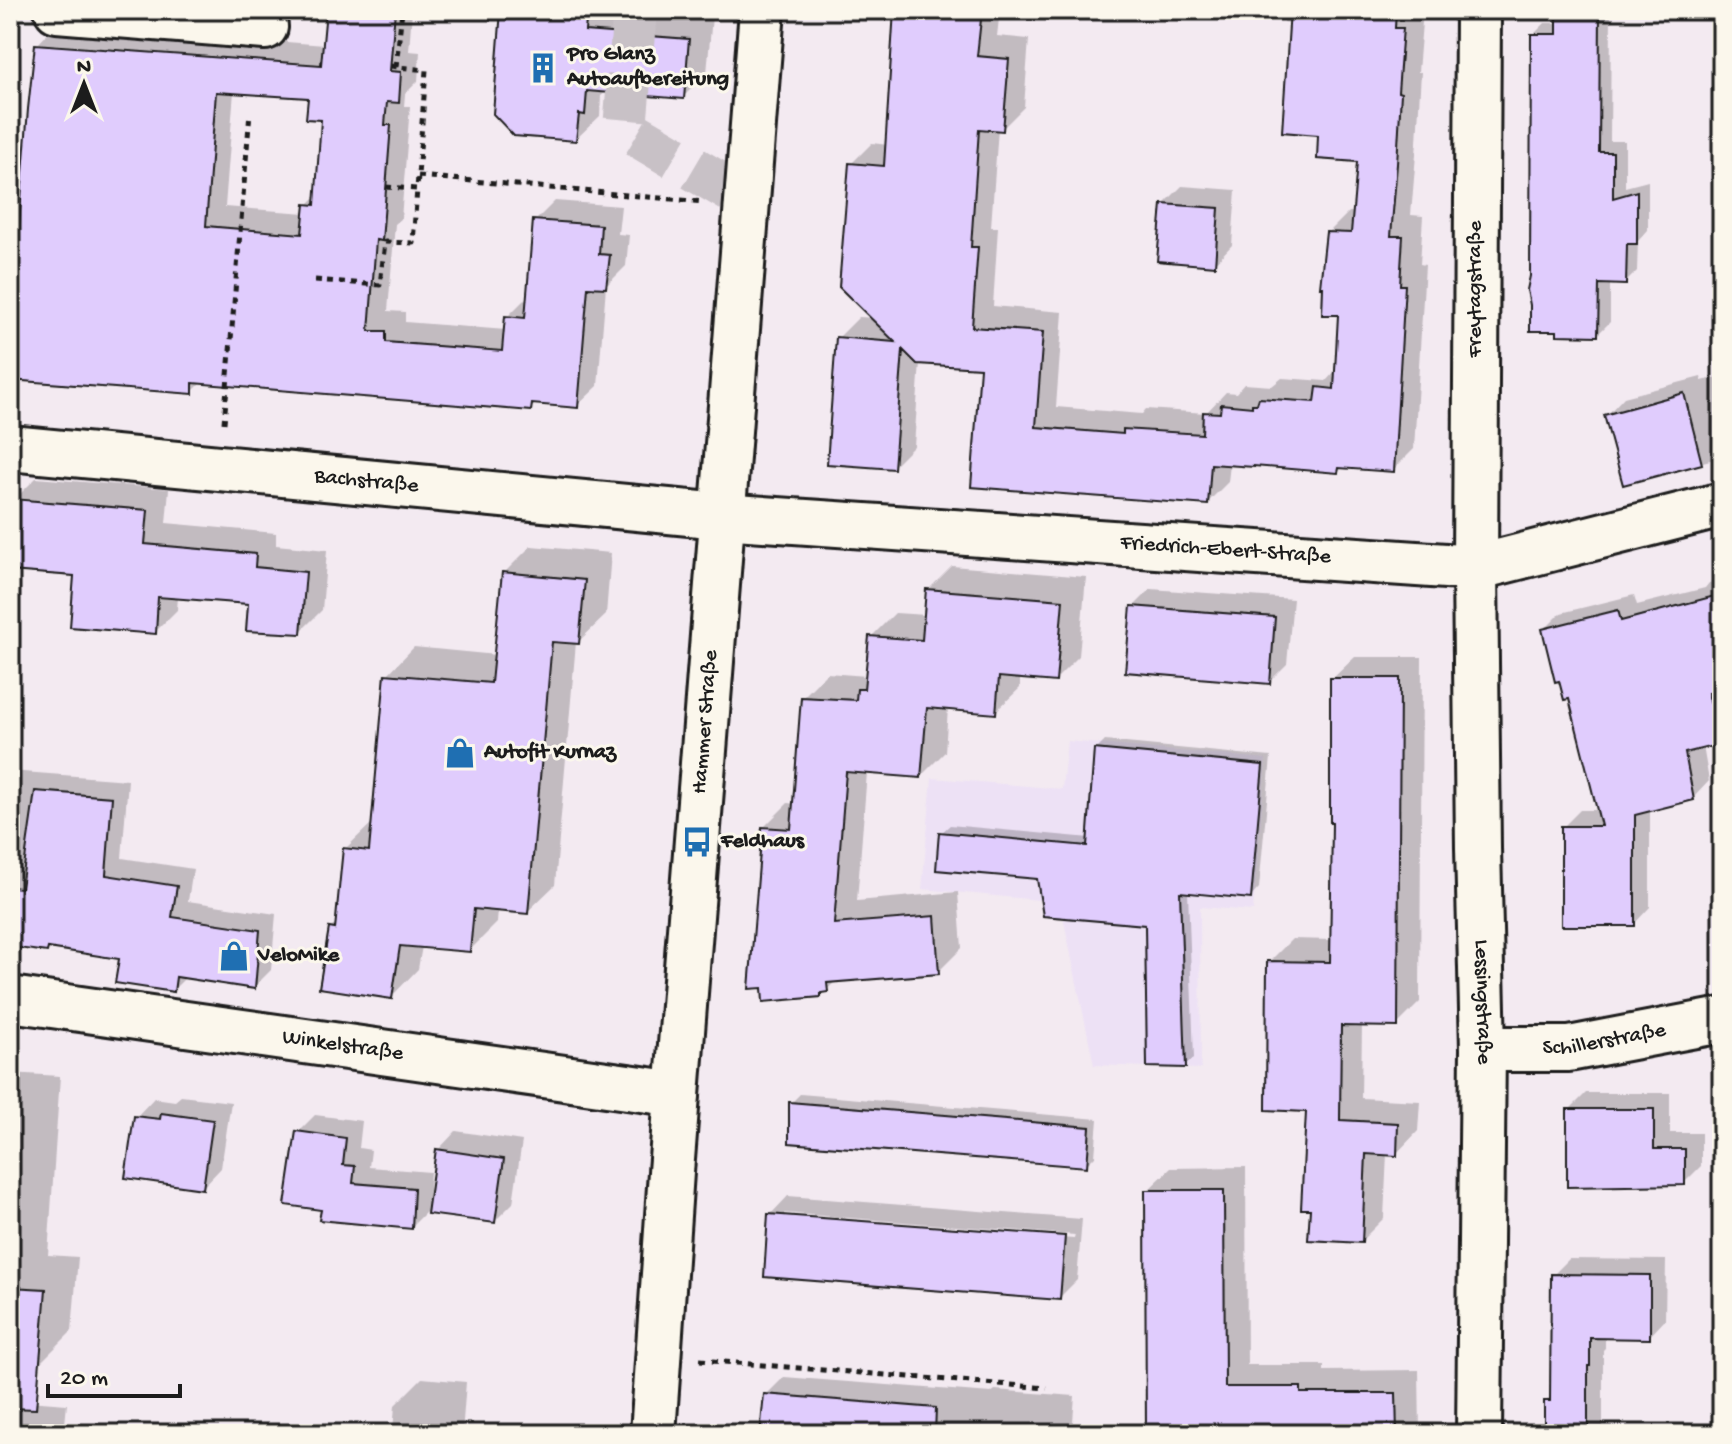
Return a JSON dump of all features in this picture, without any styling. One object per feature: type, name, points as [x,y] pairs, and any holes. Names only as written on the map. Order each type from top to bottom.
[{"type":"street","points":[[57,10],[265,27]]},
{"type":"street","name":"Hammer Straße","points":[[653,1434],[762,10]]},
{"type":"street","name":"Freytagstraße","points":[[1475,568],[1478,10]]},
{"type":"street","name":"Bachstraße","points":[[10,448],[721,516]]},
{"type":"street","name":"Friedrich-Ebert-Straße","points":[[721,516],[1475,568],[1722,505]]},
{"type":"street","name":"Lessingstraße","points":[[1475,568],[1483,1049],[1479,1434]]},
{"type":"street","name":"Winkelstraße","points":[[10,999],[677,1094]]},
{"type":"street","name":"Schillerstraße","points":[[1483,1049],[1569,1049],[1722,1020]]},
{"type":"path","points":[[315,280],[380,285],[385,242],[413,243],[426,70],[393,67],[402,10]]},
{"type":"path","points":[[220,468],[250,113]]},
{"type":"path","points":[[418,176],[747,206]]},
{"type":"path","points":[[386,187],[417,189]]},
{"type":"path","points":[[659,1357],[1047,1388]]},
{"type":"shaded area","points":[[1067,741],[1266,759],[1253,911],[1200,907],[1201,1069],[1094,1065],[1060,902],[922,889],[932,778],[1062,789]]},
{"type":"building","points":[[326,10],[395,10],[390,71],[401,72],[399,103],[387,102],[385,125],[391,125],[382,241],[376,240],[369,331],[386,331],[386,342],[502,351],[505,316],[525,318],[533,220],[601,225],[599,254],[610,255],[606,288],[588,287],[578,408],[532,404],[531,411],[193,383],[193,394],[10,380],[10,339],[35,44],[321,65]],"holes":[[[216,92],[308,98],[306,119],[321,120],[315,205],[305,204],[302,234],[206,226]]]},
{"type":"building","name":"Pro Glanz Autoaufbereitung","points":[[501,10],[587,10],[585,31],[689,39],[684,99],[587,91],[585,115],[579,114],[576,141],[514,136],[493,114]]},
{"type":"building","points":[[894,10],[982,10],[977,56],[1009,59],[1003,131],[979,129],[971,247],[978,247],[972,327],[1043,332],[1036,427],[1123,434],[1123,429],[1202,434],[1203,412],[1220,413],[1221,404],[1252,407],[1259,398],[1315,402],[1317,387],[1334,389],[1338,315],[1322,315],[1323,287],[1320,287],[1326,232],[1351,233],[1357,162],[1317,159],[1318,135],[1282,132],[1290,10],[1396,10],[1395,28],[1403,28],[1391,236],[1403,236],[1400,285],[1405,285],[1394,472],[1339,468],[1338,473],[1211,464],[1208,505],[971,487],[980,368],[917,364],[903,350],[894,469],[827,464],[836,337],[895,342],[839,287],[849,163],[884,166]]},
{"type":"building","points":[[1557,10],[1600,10],[1599,152],[1613,152],[1613,198],[1637,191],[1637,244],[1627,244],[1626,285],[1599,284],[1598,336],[1530,331],[1527,290],[1530,276],[1531,34],[1557,34]]},
{"type":"building","points":[[1162,204],[1219,208],[1215,266],[1157,261]]},
{"type":"building","points":[[1684,393],[1702,464],[1623,485],[1604,415]]},
{"type":"building","points":[[12,499],[148,510],[145,544],[256,554],[255,567],[306,572],[301,634],[246,631],[248,604],[158,597],[156,634],[70,627],[74,576],[10,571]]},
{"type":"building","points":[[502,572],[585,580],[579,644],[552,642],[528,914],[474,909],[470,952],[400,946],[392,999],[319,988],[329,928],[335,929],[343,848],[369,851],[385,674],[491,683]]},
{"type":"building","points":[[926,589],[1063,600],[1056,682],[999,677],[996,714],[927,708],[921,778],[846,772],[834,924],[935,916],[939,974],[827,983],[828,992],[821,993],[821,997],[763,1002],[762,988],[749,989],[762,827],[791,829],[801,697],[856,700],[857,689],[864,689],[869,636],[922,640]]},
{"type":"building","points":[[1722,594],[1722,690],[1708,693],[1721,744],[1685,753],[1694,800],[1635,815],[1635,926],[1561,926],[1561,826],[1601,826],[1569,699],[1564,700],[1559,681],[1555,682],[1542,629],[1618,610],[1621,621]]},
{"type":"building","points":[[1131,606],[1275,617],[1270,684],[1125,672]]},
{"type":"building","points":[[1330,678],[1400,678],[1398,1027],[1341,1026],[1340,1120],[1398,1123],[1397,1156],[1366,1154],[1362,1243],[1308,1240],[1310,1209],[1301,1209],[1306,1112],[1266,1110],[1267,961],[1330,962]]},
{"type":"building","points":[[1094,749],[1263,765],[1251,899],[1180,892],[1186,1068],[1147,1067],[1145,925],[1043,916],[1037,879],[936,870],[939,832],[1087,846]]},
{"type":"building","points":[[35,791],[112,797],[106,875],[177,886],[172,917],[260,930],[255,989],[176,977],[174,992],[115,983],[119,959],[48,948],[47,952],[10,947],[10,887],[21,888]]},
{"type":"building","points":[[789,1102],[1090,1127],[1087,1167],[789,1143]]},
{"type":"building","points":[[1567,1109],[1654,1109],[1654,1149],[1685,1149],[1685,1185],[1567,1187]]},
{"type":"building","points":[[161,1113],[213,1120],[203,1189],[125,1178],[134,1116],[160,1119]]},
{"type":"building","points":[[296,1131],[346,1138],[343,1165],[355,1166],[353,1183],[414,1188],[412,1229],[319,1220],[321,1210],[285,1205]]},
{"type":"building","points":[[436,1149],[504,1159],[495,1223],[427,1214]]},
{"type":"building","points":[[1145,1190],[1224,1190],[1225,1387],[1301,1387],[1301,1393],[1396,1393],[1397,1434],[1146,1434]]},
{"type":"building","points":[[768,1214],[1065,1236],[1060,1300],[764,1277]]},
{"type":"building","points":[[1551,1274],[1650,1275],[1650,1339],[1590,1338],[1588,1434],[1544,1434],[1544,1401],[1550,1401]]},
{"type":"building","points":[[10,1287],[46,1289],[36,1409],[10,1408]]},
{"type":"building","points":[[764,1394],[936,1408],[935,1434],[760,1434]]},
{"type":"tunnel","points":[[635,10],[625,128],[747,200]]},
{"type":"place","name":"Pro Glanz Autoaufbereitung","points":[[543,68]]},
{"type":"place","name":"Autofit Kurnaz","points":[[460,753]]},
{"type":"place","name":"Feldhaus","points":[[697,842]]},
{"type":"place","name":"VeloMike","points":[[234,956]]}]
